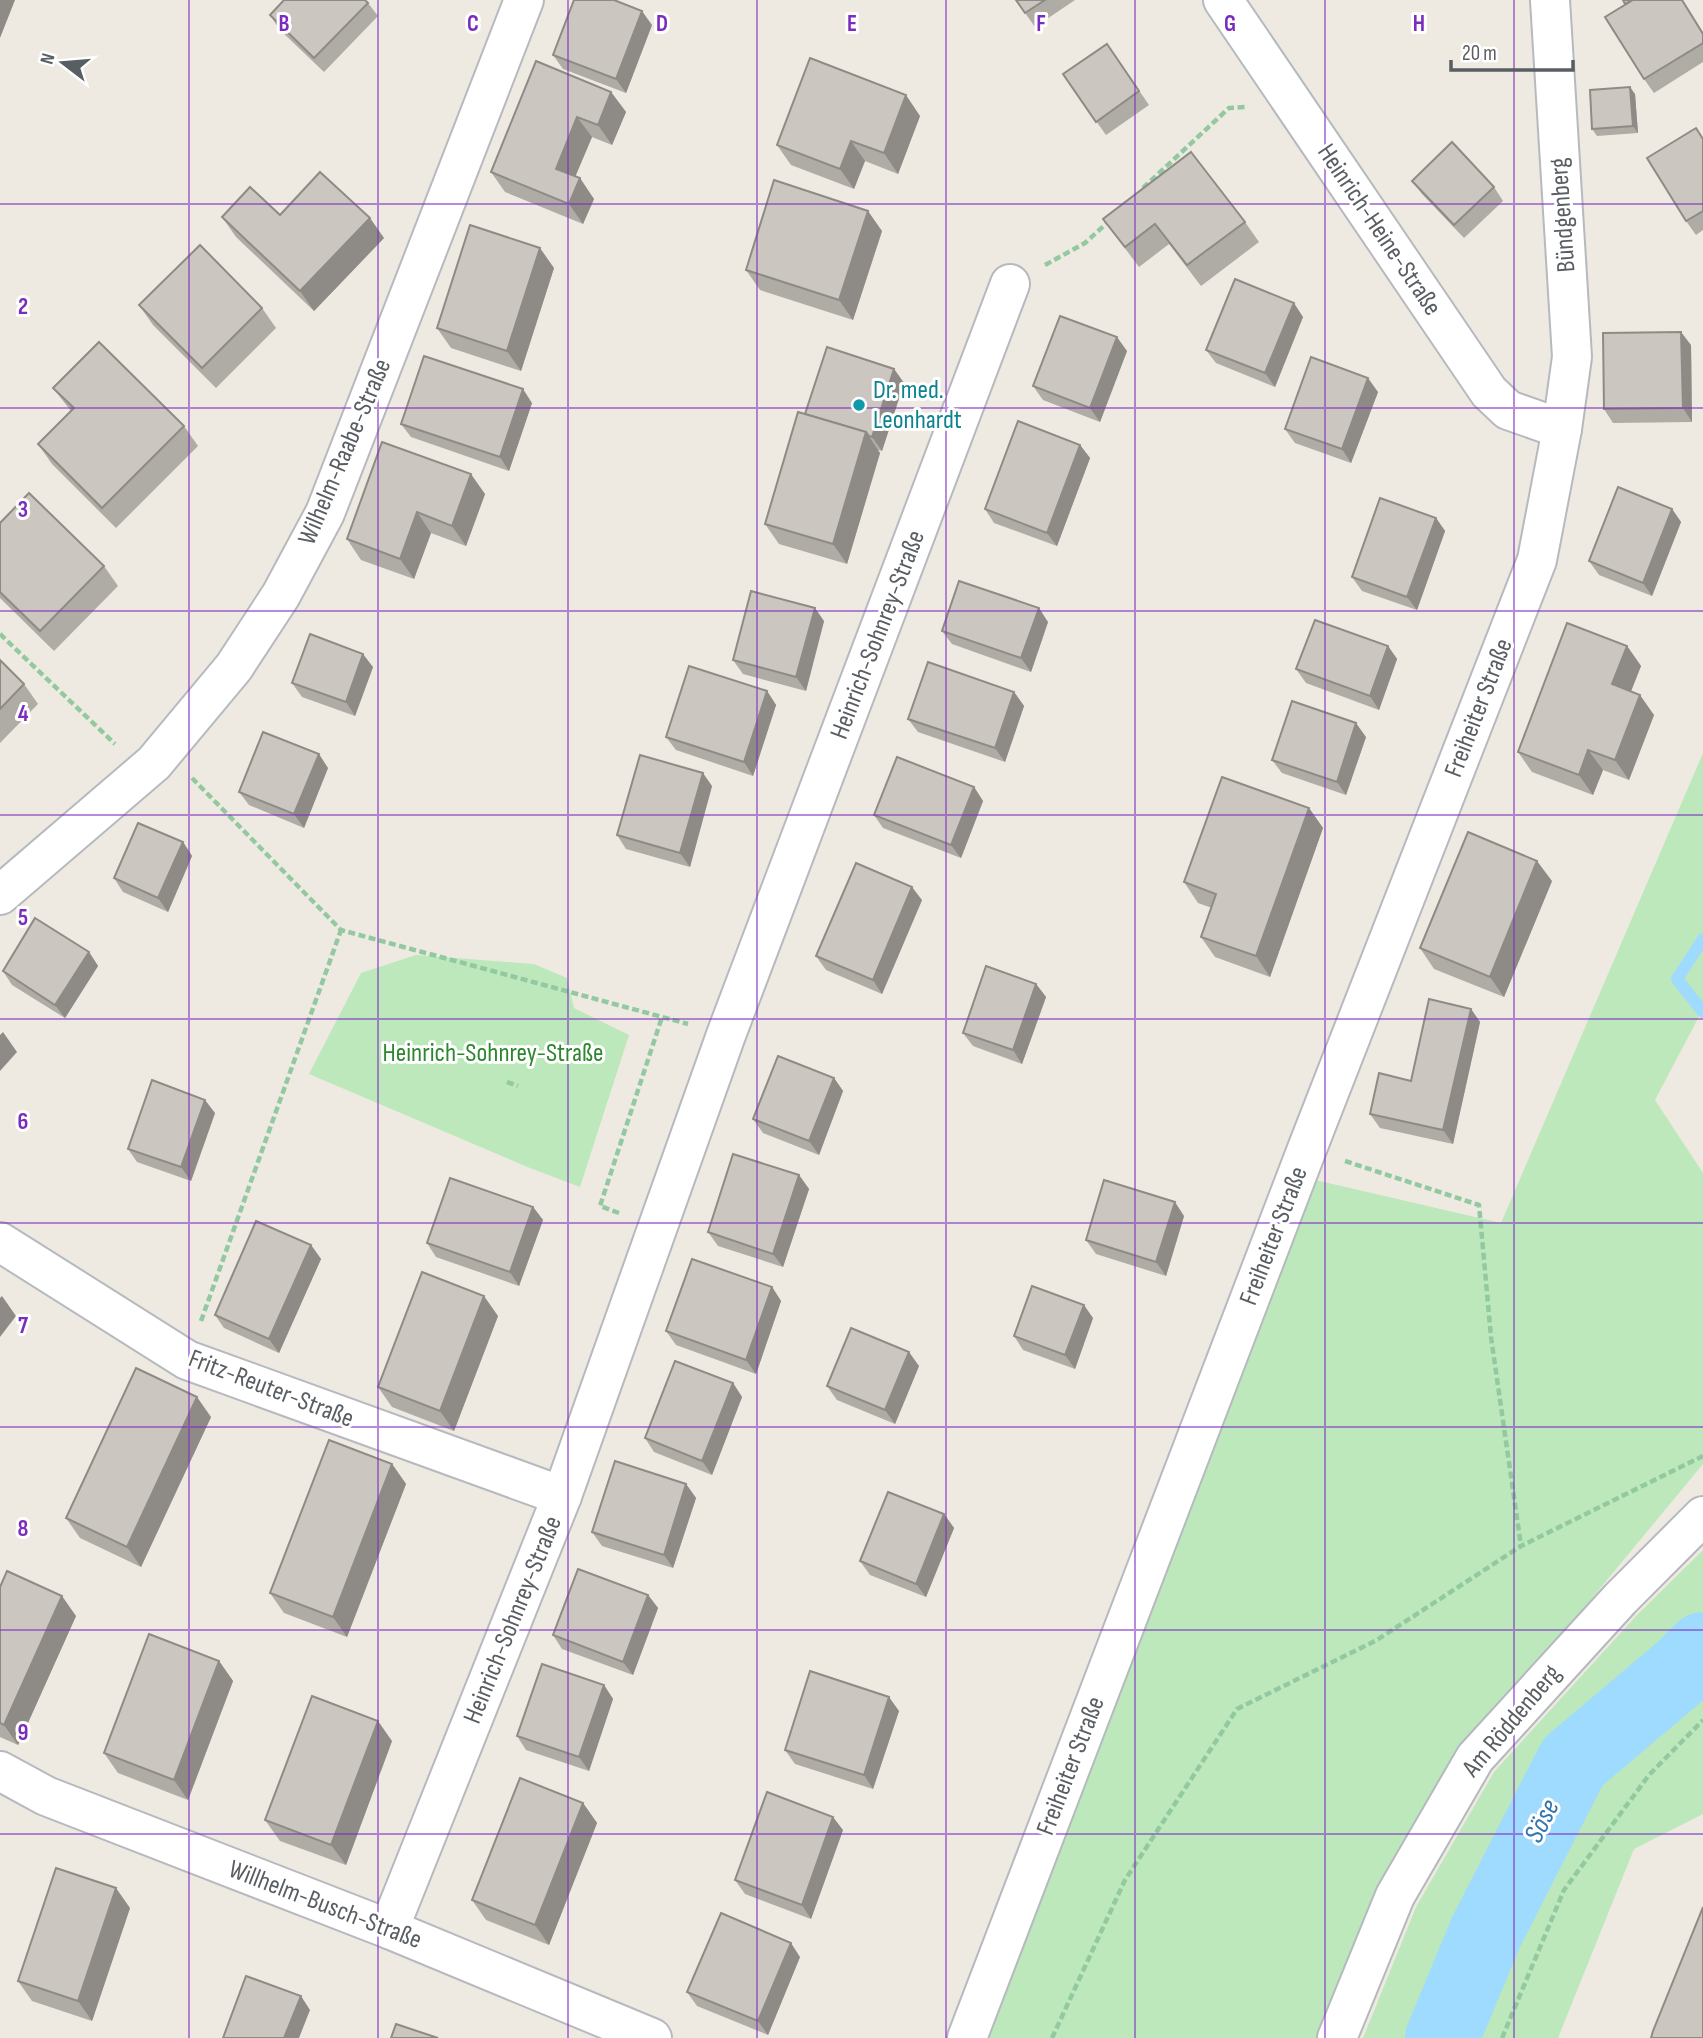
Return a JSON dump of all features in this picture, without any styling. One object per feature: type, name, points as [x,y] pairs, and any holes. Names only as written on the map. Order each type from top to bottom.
[{"type":"street","name":"Wilhelm-Raabe-Straße","points":[[0,895],[154,763],[234,667],[281,595],[325,513],[524,0]]},
{"type":"street","name":"Heinrich-Heine-Straße","points":[[1223,0],[1489,392],[1508,410],[1562,429]]},
{"type":"street","name":"Bündgenberg","points":[[1550,0],[1572,357],[1562,429]]},
{"type":"street","name":"Heinrich-Sohnrey-Straße","points":[[389,1929],[562,1496],[726,1035],[1010,284]]},
{"type":"street","name":"Freiheiter Straße","points":[[967,2038],[1307,1149],[1537,560],[1562,429]]},
{"type":"street","name":"Fritz-Reuter-Straße","points":[[0,1242],[187,1360],[562,1496]]},
{"type":"street","name":"Am Röddenberg","points":[[1337,2038],[1395,1896],[1475,1758],[1620,1599],[1703,1516]]},
{"type":"street","name":"Willhelm-Busch-Straße","points":[[0,1771],[46,1796],[389,1929],[603,2029],[652,2038]]},
{"type":"path","points":[[1143,189],[1229,108],[1251,107],[1280,85]]},
{"type":"path","points":[[1047,264],[1085,243],[1114,216]]},
{"type":"path","points":[[187,1360],[341,930],[726,1035]]},
{"type":"path","points":[[600,1206],[662,1017]]},
{"type":"path","points":[[507,1082],[518,1086]]},
{"type":"path","points":[[1307,1149],[1479,1205],[1491,1337],[1521,1546]]},
{"type":"path","points":[[1052,2038],[1125,1880],[1237,1709],[1377,1640],[1521,1546],[1703,1456]]},
{"type":"path","points":[[1502,2038],[1564,1890],[1649,1775],[1703,1720]]},
{"type":"green space","points":[[1703,753],[1703,1009],[1655,1100],[1703,1173],[1703,1464],[1467,1749],[1326,2038],[979,2038],[1311,1179],[1501,1223]]},
{"type":"green space","name":"Heinrich-Sohnrey-Straße","points":[[416,955],[534,964],[567,978],[574,1008],[629,1035],[580,1187],[309,1074],[361,973]]},
{"type":"green space","points":[[1703,1550],[1703,1814],[1634,1849],[1558,2038],[1363,2038],[1416,1907],[1494,1772],[1637,1615]]},
{"type":"building","points":[[284,0],[365,0],[368,3],[314,58],[270,15]]},
{"type":"building","points":[[574,0],[614,0],[642,11],[616,79],[553,55]]},
{"type":"building","points":[[1016,0],[1045,0],[1025,13]]},
{"type":"building","points":[[1633,0],[1682,0],[1703,34],[1703,43],[1644,79],[1605,17]]},
{"type":"building","points":[[1107,44],[1139,91],[1096,122],[1063,74]]},
{"type":"building","points":[[810,58],[906,95],[884,153],[851,141],[840,169],[777,145]]},
{"type":"building","points":[[536,61],[611,92],[598,125],[577,117],[556,169],[580,178],[569,204],[491,172]]},
{"type":"building","points":[[1630,87],[1633,126],[1592,129],[1590,90]]},
{"type":"building","points":[[1696,128],[1703,139],[1703,211],[1686,221],[1647,158]]},
{"type":"building","points":[[1452,142],[1494,187],[1454,225],[1412,181]]},
{"type":"building","points":[[1191,152],[1245,222],[1187,265],[1155,224],[1125,247],[1103,219]]},
{"type":"building","points":[[320,172],[370,218],[300,291],[222,217],[250,187],[280,215]]},
{"type":"building","points":[[774,180],[868,211],[839,300],[746,270]]},
{"type":"building","points":[[470,225],[540,248],[507,351],[437,328]]},
{"type":"building","points":[[200,245],[262,308],[202,368],[139,305]]},
{"type":"building","points":[[1235,279],[1294,303],[1265,373],[1206,350]]},
{"type":"building","points":[[1060,316],[1117,337],[1090,408],[1033,386]]},
{"type":"building","points":[[1681,332],[1683,408],[1604,409],[1603,333]]},
{"type":"building","points":[[99,342],[184,426],[102,508],[38,444],[74,408],[53,388]]},
{"type":"building","name":"Dr. med. Leonhardt","points":[[827,347],[894,369],[872,437],[866,432],[805,414]]},
{"type":"building","points":[[424,356],[523,389],[500,457],[401,424]]},
{"type":"building","points":[[1311,357],[1368,378],[1342,449],[1285,429]]},
{"type":"building","points":[[798,412],[866,432],[833,544],[765,524]]},
{"type":"building","points":[[1018,421],[1080,445],[1047,533],[985,509]]},
{"type":"building","points":[[382,442],[471,474],[452,526],[417,512],[400,559],[347,539]]},
{"type":"building","points":[[1618,487],[1672,509],[1643,583],[1589,561]]},
{"type":"building","points":[[29,493],[104,566],[40,631],[0,592],[0,523]]},
{"type":"building","points":[[1380,498],[1436,518],[1407,597],[1352,577]]},
{"type":"building","points":[[959,581],[1039,608],[1021,658],[942,631]]},
{"type":"building","points":[[751,591],[815,608],[796,677],[733,660]]},
{"type":"building","points":[[1315,620],[1388,646],[1370,696],[1296,669]]},
{"type":"building","points":[[1567,623],[1627,646],[1612,684],[1640,695],[1615,760],[1588,750],[1579,775],[1518,752]]},
{"type":"building","points":[[310,634],[363,654],[346,702],[292,683]]},
{"type":"building","points":[[0,660],[24,684],[0,709]]},
{"type":"building","points":[[928,662],[1014,692],[995,748],[908,719]]},
{"type":"building","points":[[689,666],[767,691],[744,762],[666,737]]},
{"type":"building","points":[[1292,701],[1356,723],[1337,782],[1272,760]]},
{"type":"building","points":[[263,732],[319,754],[294,814],[239,792]]},
{"type":"building","points":[[640,755],[703,773],[680,853],[617,835]]},
{"type":"building","points":[[897,757],[974,787],[951,845],[874,815]]},
{"type":"building","points":[[1222,777],[1309,808],[1256,956],[1201,937],[1216,894],[1184,882]]},
{"type":"building","points":[[138,823],[183,842],[158,898],[114,878]]},
{"type":"building","points":[[1468,832],[1537,861],[1490,977],[1420,948]]},
{"type":"building","points":[[856,863],[912,887],[873,980],[816,956]]},
{"type":"building","points":[[35,918],[89,952],[55,1005],[3,971]]},
{"type":"building","points":[[986,966],[1036,984],[1013,1050],[963,1033]]},
{"type":"building","points":[[1429,999],[1471,1009],[1443,1130],[1370,1114],[1379,1073],[1411,1081]]},
{"type":"building","points":[[778,1056],[834,1078],[809,1141],[753,1119]]},
{"type":"building","points":[[152,1080],[205,1100],[181,1167],[128,1149]]},
{"type":"building","points":[[733,1154],[799,1175],[773,1254],[708,1232]]},
{"type":"building","points":[[450,1178],[533,1207],[510,1272],[427,1243]]},
{"type":"building","points":[[1104,1180],[1175,1202],[1156,1262],[1086,1240]]},
{"type":"building","points":[[256,1221],[311,1245],[269,1339],[215,1315]]},
{"type":"building","points":[[692,1259],[772,1287],[746,1360],[666,1331]]},
{"type":"building","points":[[422,1272],[484,1296],[440,1411],[378,1387]]},
{"type":"building","points":[[1032,1286],[1084,1305],[1065,1355],[1014,1336]]},
{"type":"building","points":[[851,1328],[909,1352],[885,1410],[827,1386]]},
{"type":"building","points":[[675,1361],[733,1383],[702,1461],[645,1438]]},
{"type":"building","points":[[136,1368],[197,1397],[127,1547],[66,1518]]},
{"type":"building","points":[[329,1440],[392,1464],[333,1617],[270,1593]]},
{"type":"building","points":[[615,1461],[686,1484],[664,1555],[592,1532]]},
{"type":"building","points":[[888,1492],[944,1514],[916,1584],[860,1561]]},
{"type":"building","points":[[578,1569],[648,1595],[623,1662],[553,1635]]},
{"type":"building","points":[[7,1571],[62,1596],[4,1725],[0,1723],[0,1587]]},
{"type":"building","points":[[149,1634],[219,1661],[174,1780],[104,1753]]},
{"type":"building","points":[[542,1664],[604,1685],[579,1757],[517,1736]]},
{"type":"building","points":[[810,1671],[889,1697],[864,1775],[785,1750]]},
{"type":"building","points":[[312,1696],[378,1721],[331,1845],[265,1820]]},
{"type":"building","points":[[520,1778],[583,1803],[535,1925],[472,1900]]},
{"type":"building","points":[[767,1792],[833,1817],[802,1905],[735,1880]]},
{"type":"building","points":[[56,1868],[116,1888],[78,2001],[18,1981]]},
{"type":"building","points":[[1703,1907],[1703,2038],[1651,2038],[1653,2031]]},
{"type":"building","points":[[721,1913],[791,1943],[758,2021],[687,1992]]},
{"type":"building","points":[[246,1976],[301,1996],[284,2038],[223,2038]]},
{"type":"building","points":[[396,2024],[438,2038],[391,2038]]},
{"type":"waterway","points":[[1703,939],[1677,979],[1703,1012]]},
{"type":"waterway","name":"Söse","points":[[1442,2038],[1486,1932],[1573,1762],[1703,1649]]},
{"type":"place","name":"Dr. med. Leonhardt","points":[[859,405]]}]
